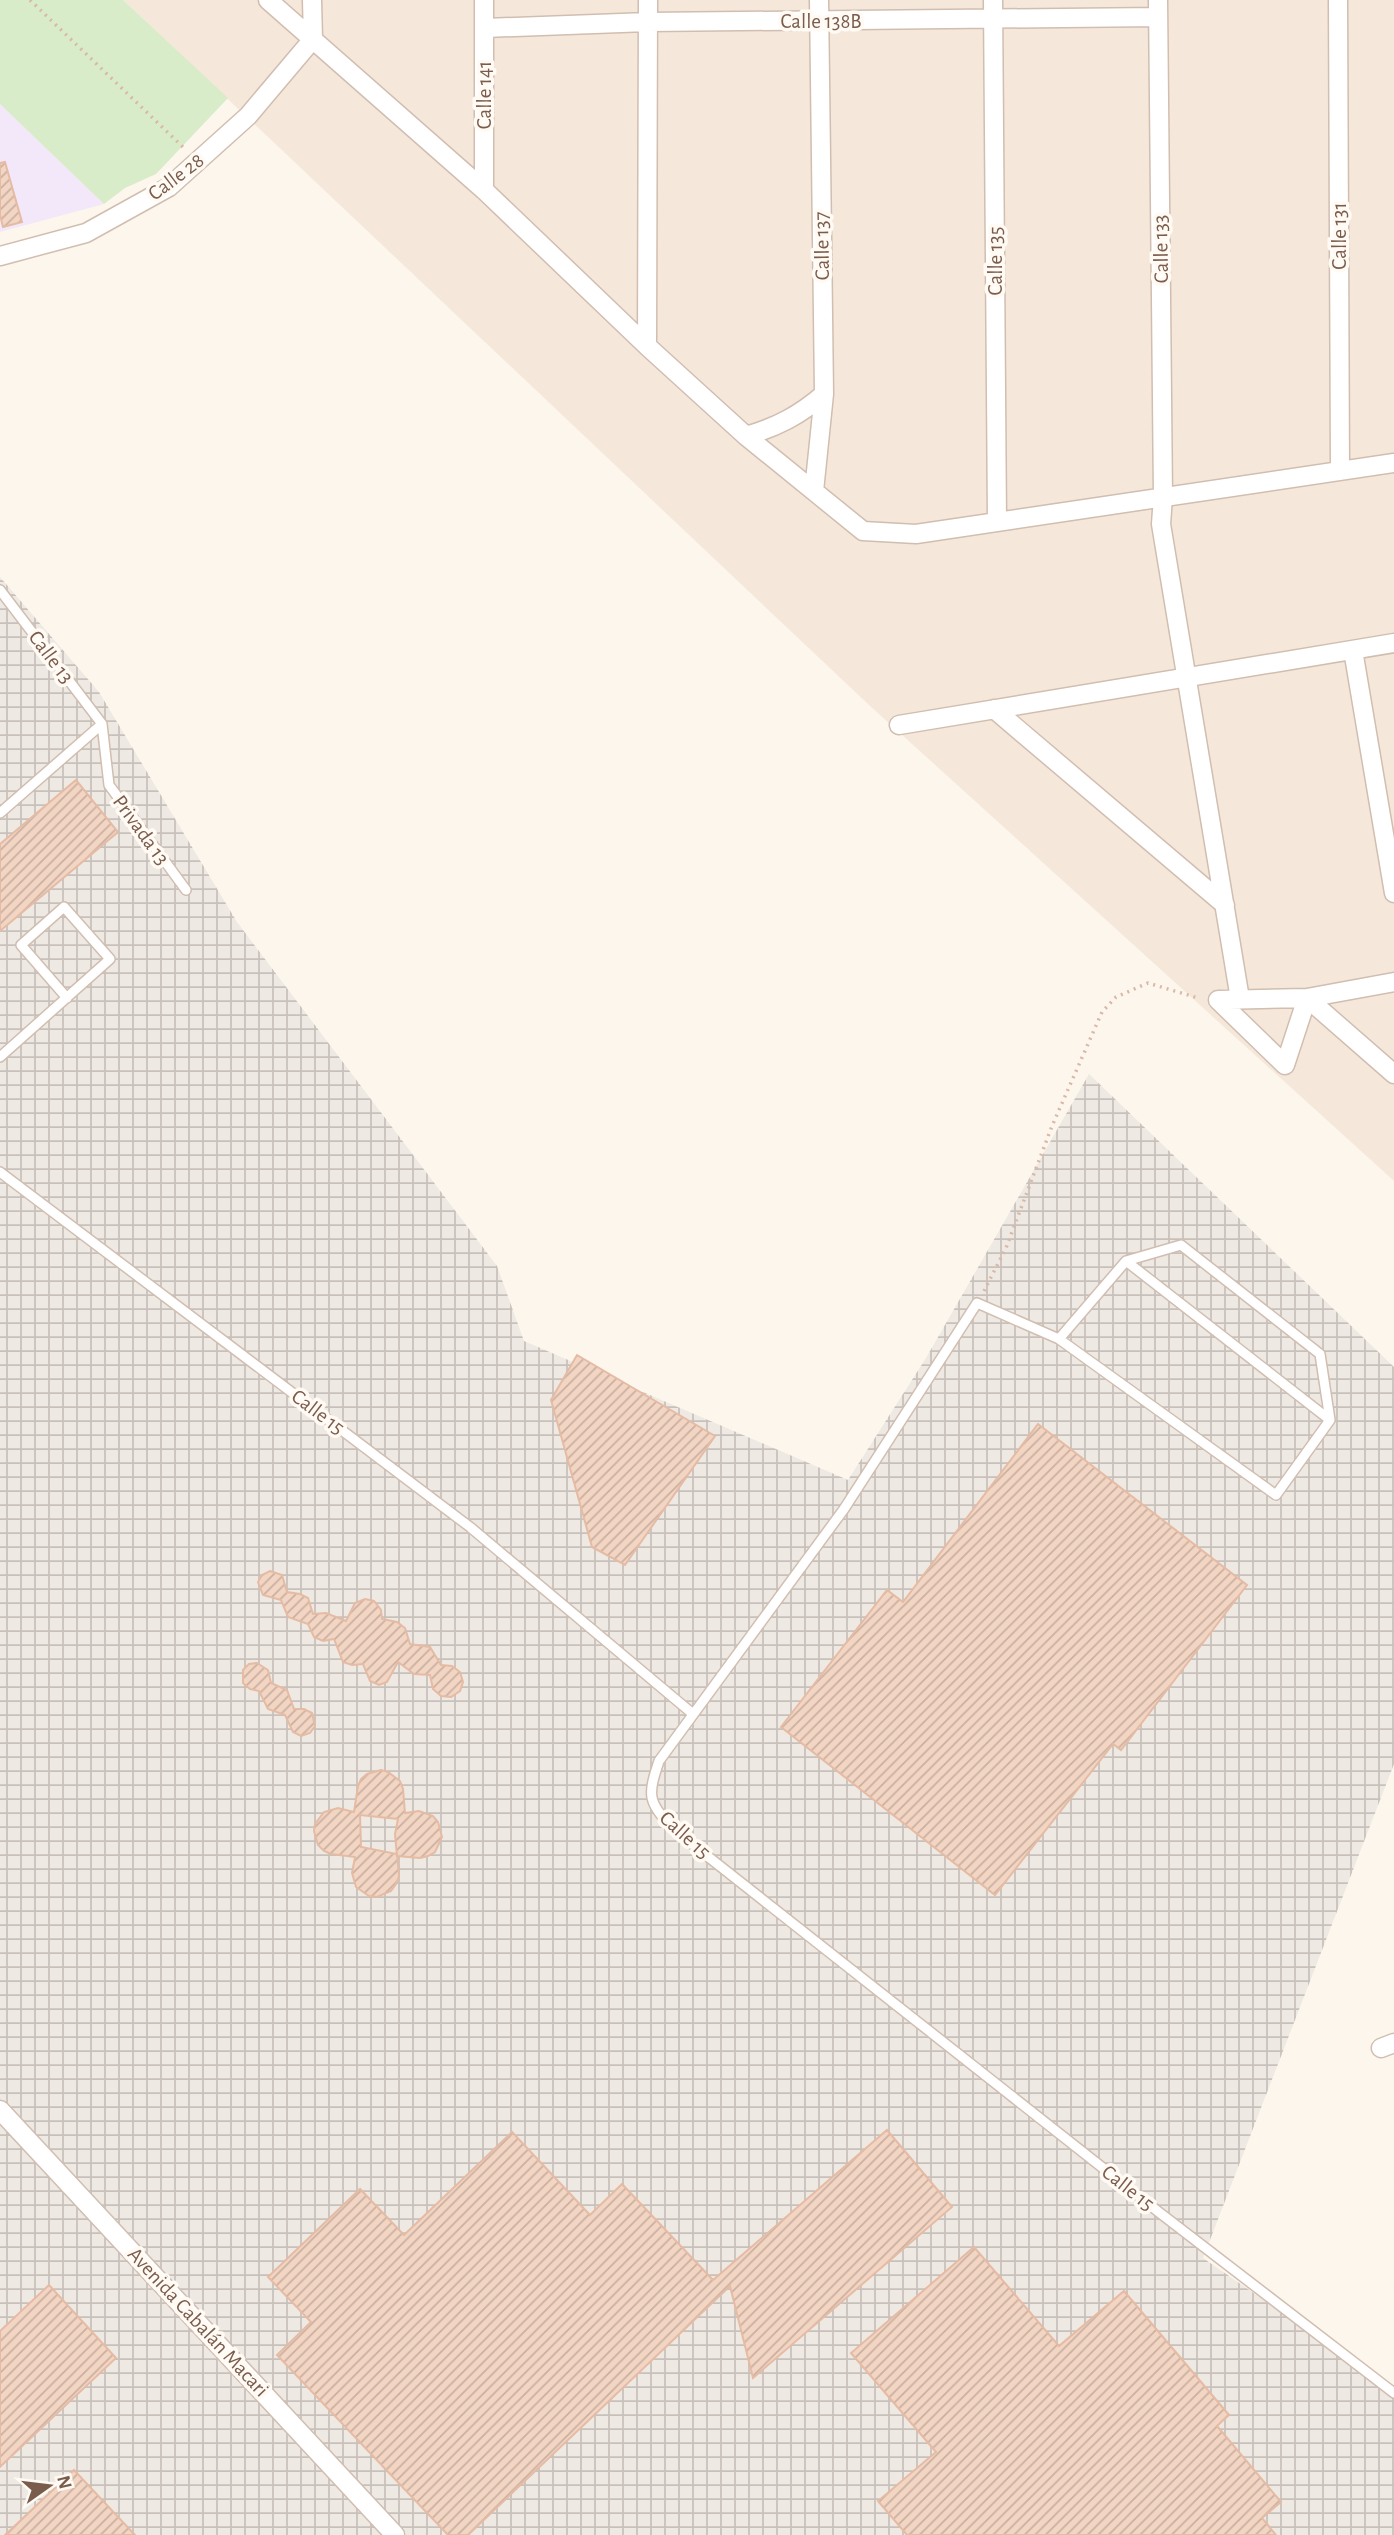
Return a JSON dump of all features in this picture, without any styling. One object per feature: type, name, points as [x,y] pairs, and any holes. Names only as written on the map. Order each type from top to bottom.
[{"type":"street","points":[[268,0],[484,190],[647,346],[747,436],[863,531],[916,534],[1394,463]]},
{"type":"street","points":[[312,0],[313,39]]},
{"type":"street","name":"Calle 141","points":[[484,0],[484,190]]},
{"type":"street","points":[[647,346],[648,0]]},
{"type":"street","name":"Calle 137","points":[[814,491],[824,394],[819,0]]},
{"type":"street","name":"Calle 135","points":[[993,0],[997,522]]},
{"type":"street","name":"Calle 131","points":[[1338,0],[1340,471]]},
{"type":"street","name":"Calle 138B","points":[[485,28],[648,22],[993,19],[1158,9]]},
{"type":"street","name":"Calle 133","points":[[1158,9],[1163,497],[1161,524],[1240,999]]},
{"type":"street","name":"Calle 28","points":[[0,256],[86,233],[169,187],[248,116],[313,39]]},
{"type":"street","points":[[747,436],[775,428],[802,413],[824,394]]},
{"type":"street","points":[[899,725],[1394,643]]},
{"type":"street","points":[[1353,650],[1394,893]]},
{"type":"street","points":[[994,709],[1224,905]]},
{"type":"street","points":[[1218,1000],[1307,998],[1394,982]]},
{"type":"street","points":[[1218,1000],[1285,1065],[1307,998]]},
{"type":"street","points":[[1307,998],[1394,1074]]},
{"type":"street","name":"Avenida Cabalán Macari","points":[[0,2110],[395,2535]]},
{"type":"lane","name":"Calle 13","points":[[0,590],[102,724]]},
{"type":"lane","points":[[0,813],[102,724]]},
{"type":"lane","name":"Privada 13","points":[[102,724],[109,785],[186,890]]},
{"type":"lane","points":[[0,1056],[66,998],[110,959],[64,907],[20,945],[66,998]]},
{"type":"lane","name":"Calle 15","points":[[0,1172],[470,1527],[693,1714],[659,1761],[650,1789],[655,1809],[673,1829],[1160,2214],[1394,2393]]},
{"type":"lane","points":[[693,1714],[844,1509],[977,1303],[1059,1339],[1276,1495],[1330,1420],[1320,1354],[1181,1245],[1126,1261],[1059,1339]]},
{"type":"lane","points":[[1126,1261],[1330,1420]]},
{"type":"path","points":[[30,0],[198,162]]},
{"type":"path","points":[[977,1303],[1006,1248],[1052,1126],[1102,1012],[1116,997],[1148,983],[1182,995],[1218,1000]]},
{"type":"shaded area","points":[[123,0],[1394,0],[1394,1181],[869,705]]},
{"type":"shaded area","points":[[0,104],[104,204],[0,232]]},
{"type":"shaded area","points":[[0,577],[99,692],[237,922],[497,1266],[524,1341],[848,1480],[926,1358],[1089,1074],[1394,1367],[1394,1764],[1203,2258],[1394,2390],[1394,2535],[0,2535]]},
{"type":"green space","points":[[0,0],[123,0],[228,98],[156,174],[125,188],[104,204],[0,104]]},
{"type":"building","points":[[5,162],[22,222],[3,227],[0,215],[0,163]]},
{"type":"building","points":[[76,780],[118,832],[0,931],[0,844]]},
{"type":"building","points":[[577,1355],[715,1436],[625,1565],[592,1547],[551,1400]]},
{"type":"building","points":[[1038,1424],[1247,1585],[1121,1750],[1113,1744],[995,1895],[781,1727],[887,1590],[903,1602]]},
{"type":"building","points":[[270,1571],[282,1575],[287,1592],[308,1598],[313,1614],[326,1613],[346,1621],[355,1603],[365,1599],[374,1601],[381,1610],[382,1619],[397,1622],[405,1628],[410,1644],[430,1647],[441,1665],[452,1666],[460,1672],[463,1682],[460,1691],[451,1697],[441,1696],[433,1689],[430,1675],[414,1674],[398,1662],[387,1682],[379,1685],[370,1681],[363,1664],[343,1662],[334,1639],[323,1641],[314,1637],[308,1624],[288,1617],[281,1600],[263,1595],[258,1582],[262,1575]]},
{"type":"building","points":[[257,1663],[268,1670],[271,1683],[287,1690],[294,1709],[304,1709],[312,1713],[315,1726],[310,1733],[301,1736],[293,1732],[285,1715],[268,1709],[259,1691],[250,1689],[243,1683],[243,1670],[249,1664]]},
{"type":"building","points":[[381,1770],[400,1781],[405,1813],[419,1811],[433,1816],[438,1822],[442,1837],[435,1852],[428,1856],[397,1856],[399,1876],[396,1884],[391,1891],[377,1897],[369,1896],[356,1887],[352,1873],[355,1857],[324,1851],[318,1845],[314,1831],[315,1824],[324,1812],[338,1808],[354,1812],[361,1779]],"holes":[[[360,1815],[398,1819],[395,1834],[397,1854],[361,1847]]]},
{"type":"building","points":[[887,2130],[952,2207],[753,2378],[730,2286],[468,2535],[448,2535],[277,2355],[311,2322],[268,2277],[360,2189],[404,2235],[512,2132],[590,2215],[622,2184],[713,2280]]},
{"type":"building","points":[[974,2247],[1059,2346],[1124,2291],[1229,2415],[1217,2426],[1281,2502],[1262,2518],[1276,2535],[907,2535],[878,2501],[936,2452],[851,2353]]},
{"type":"building","points":[[49,2285],[116,2358],[0,2467],[0,2331]]},
{"type":"building","points":[[74,2470],[135,2535],[5,2535]]}]
